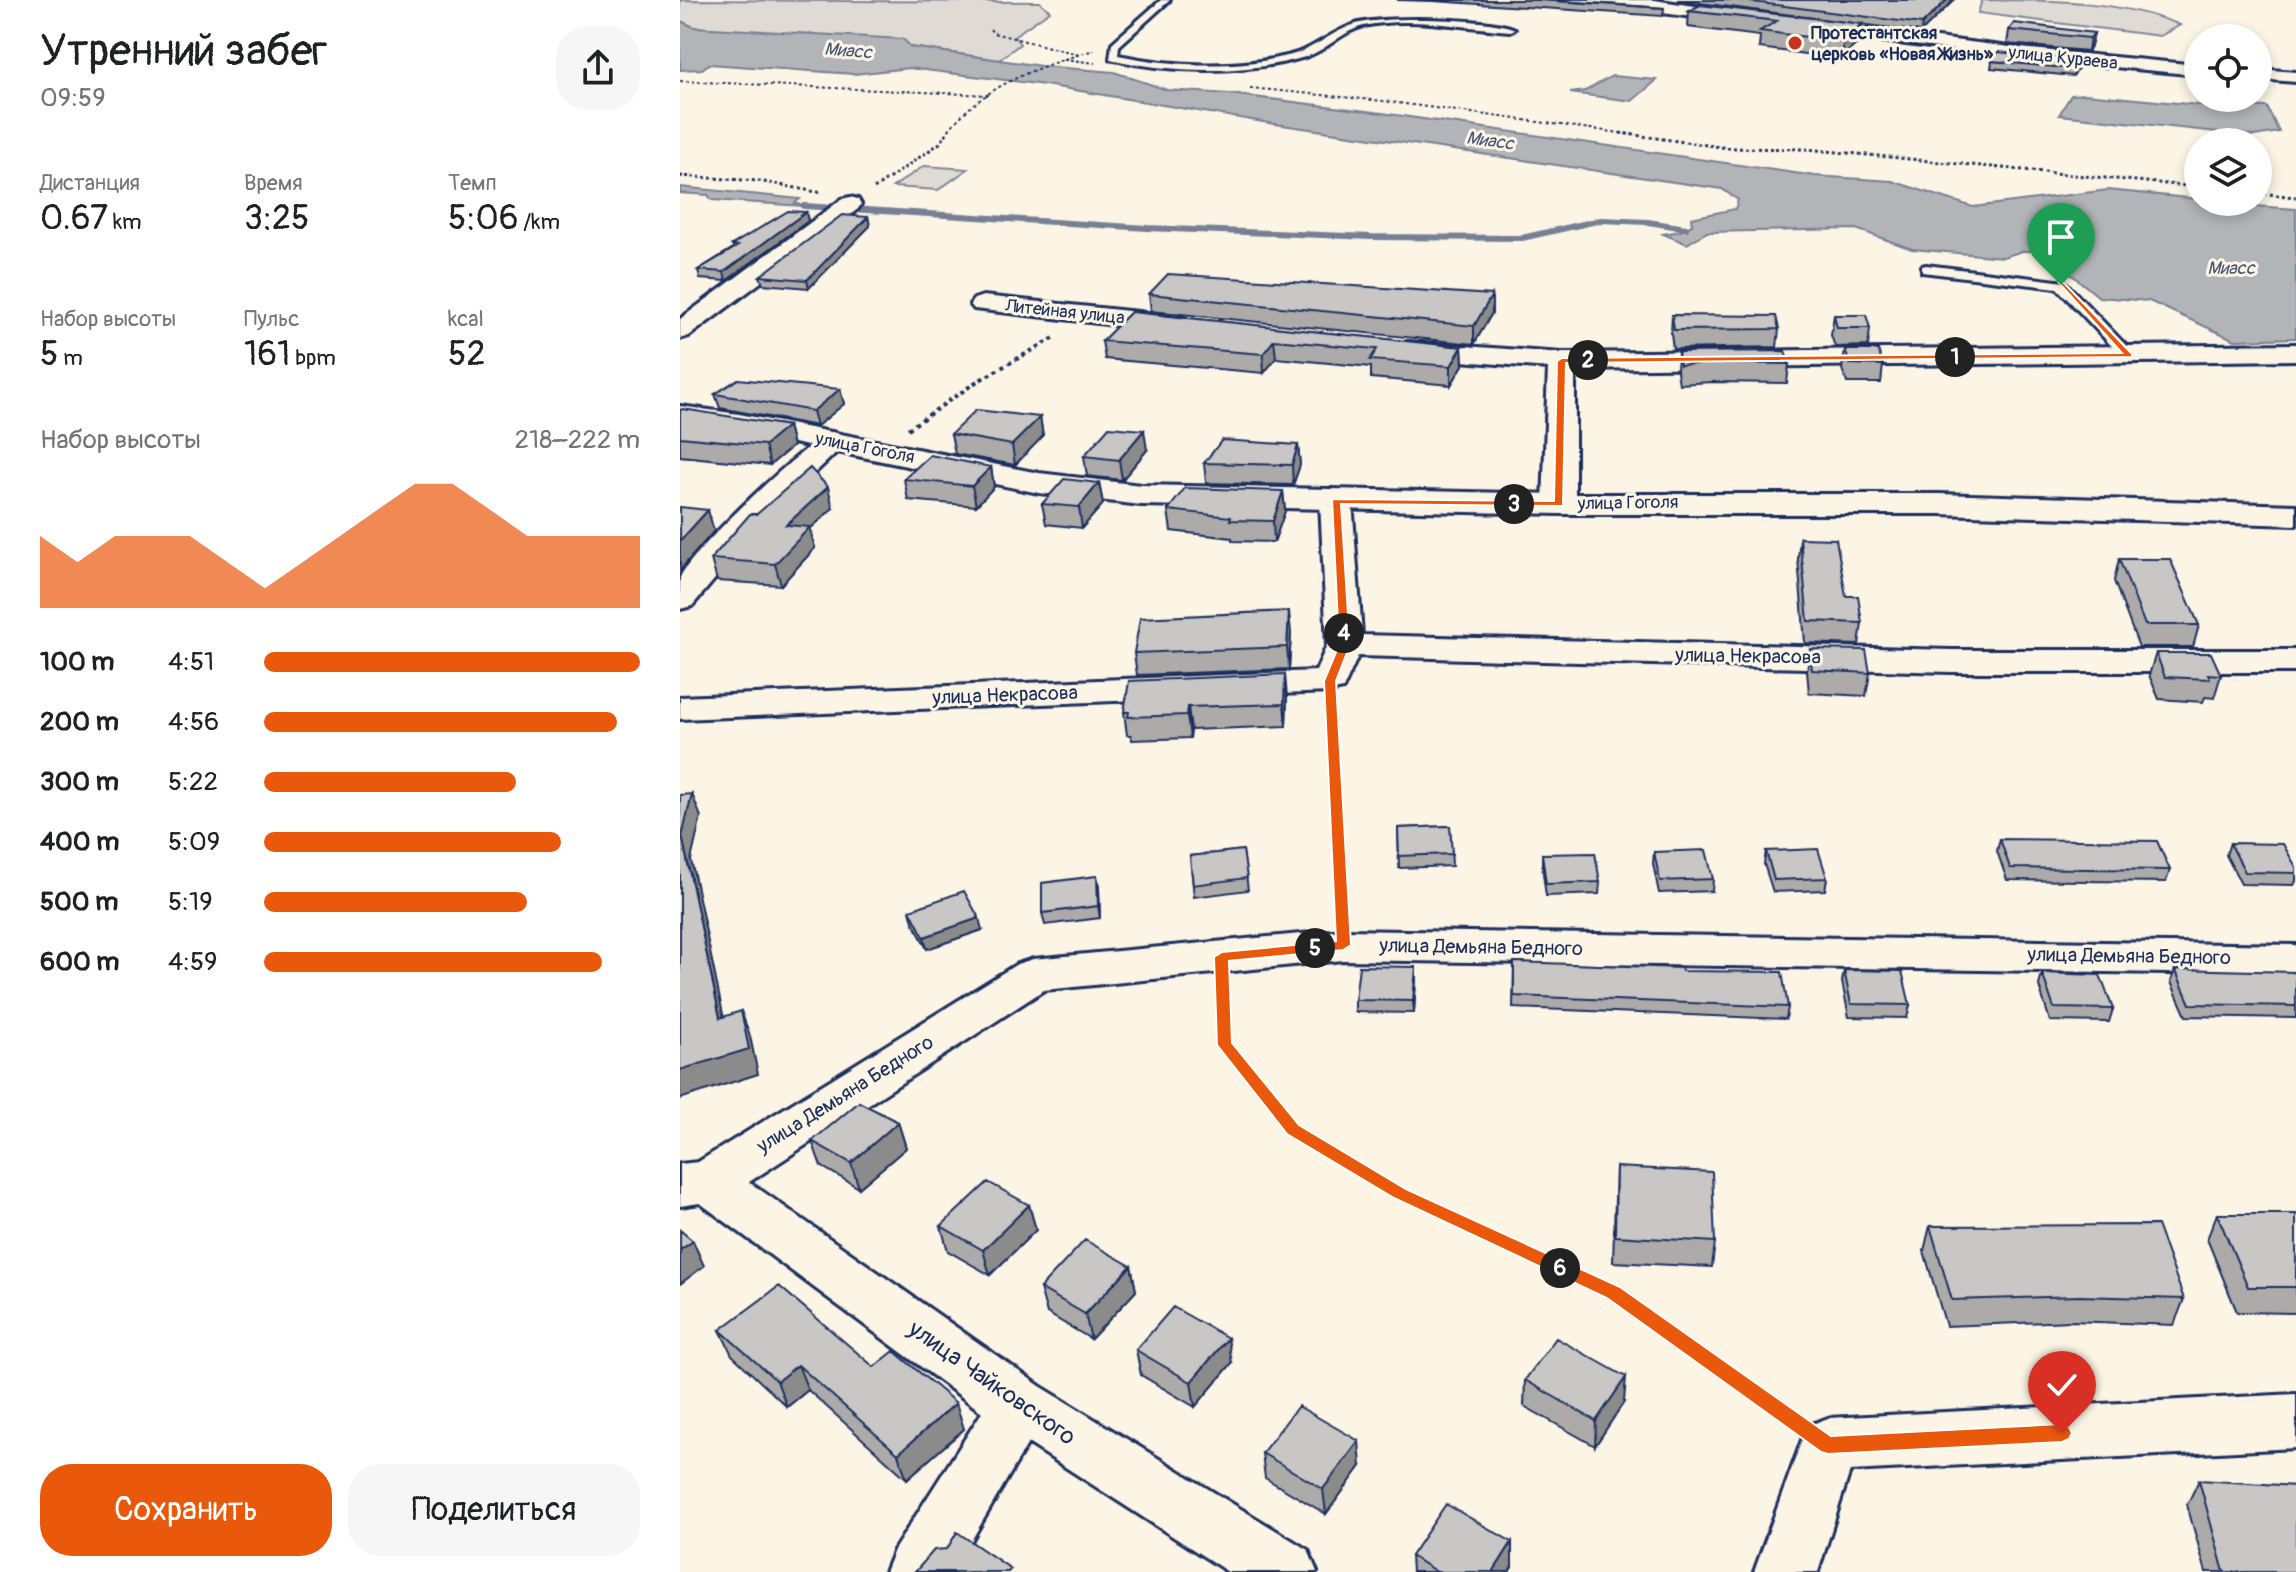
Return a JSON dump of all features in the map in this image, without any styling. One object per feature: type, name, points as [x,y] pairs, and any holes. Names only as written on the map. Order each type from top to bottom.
[{"type":"street","points":[[1545,0],[1649,4],[1762,21]]},
{"type":"street","name":"улица Кураева","points":[[1793,25],[2039,55],[2184,69]]},
{"type":"street","points":[[2272,75],[2296,77]]},
{"type":"street","points":[[680,331],[845,208]]},
{"type":"street","name":"Литейная улица","points":[[983,304],[1205,327]]},
{"type":"street","points":[[1388,348],[1562,361],[2296,352]]},
{"type":"street","points":[[1559,504],[1562,361]]},
{"type":"street","name":"улица Гоголя","points":[[680,415],[832,441],[1039,483],[1141,495],[1559,504],[1939,504],[2296,515]]},
{"type":"street","points":[[680,599],[715,552],[764,499],[832,441]]},
{"type":"street","points":[[1330,681],[1345,645],[1336,501]]},
{"type":"street","name":"улица Некрасова","points":[[1345,645],[1951,661],[2296,661]]},
{"type":"street","name":"улица Некрасова","points":[[680,708],[1330,681]]},
{"type":"street","name":"улица Демьяна Бедного","points":[[694,1183],[1033,975],[1343,945],[2296,960]]},
{"type":"street","name":"улица Чайковского","points":[[694,1183],[1019,1405],[1285,1572]]},
{"type":"street","points":[[917,1572],[1019,1405]]},
{"type":"street","points":[[1786,1572],[1828,1445],[2296,1421]]},
{"type":"lane","points":[[1166,0],[1115,45],[1113,57],[1143,65],[1187,66],[1287,59],[1306,55],[1362,24],[1409,22],[1511,29]]},
{"type":"lane","points":[[1926,269],[2061,285],[2129,356]]},
{"type":"path","points":[[990,29],[993,33],[1079,55]]},
{"type":"path","points":[[680,176],[759,181],[813,189],[845,208],[940,143],[957,119],[999,85],[1064,59]]},
{"type":"path","points":[[680,81],[989,95]]},
{"type":"path","points":[[1383,101],[1728,148],[1806,149],[2184,186]]},
{"type":"path","points":[[2272,194],[2296,197]]},
{"type":"path","points":[[877,450],[976,382],[1099,315]]},
{"type":"path","points":[[1330,681],[1343,945]]},
{"type":"path","points":[[1222,957],[1224,1045],[1293,1130],[1400,1193],[1613,1293],[1828,1445]]},
{"type":"shaded area","points":[[680,0],[1040,2],[1050,11],[1014,36],[1020,44],[999,60],[911,47],[694,27],[680,21]]},
{"type":"shaded area","points":[[1982,0],[2058,1],[2108,6],[2180,25],[2160,36],[1978,13]]},
{"type":"shaded area","points":[[924,166],[968,169],[938,190],[893,187]]},
{"type":"water","name":"Миасс","points":[[680,21],[694,27],[903,39],[911,47],[1041,66],[1114,72],[1167,90],[1230,94],[1382,113],[1815,176],[1892,181],[1973,207],[2108,190],[2184,198],[2184,216],[2272,216],[2272,207],[2296,209],[2296,338],[2235,340],[2149,301],[2099,297],[2066,270],[2067,259],[2049,251],[2023,251],[2003,257],[1912,249],[1856,229],[1707,232],[1687,244],[1663,234],[1681,231],[1692,225],[1691,218],[1735,209],[1738,200],[1722,189],[1275,124],[1045,85],[909,68],[854,74],[709,64],[702,69],[680,70]]},
{"type":"water","points":[[1612,76],[1657,80],[1632,101],[1570,93],[1585,91]]},
{"type":"water","points":[[2071,95],[2184,104],[2184,112],[2269,112],[2279,132],[2272,133],[2272,128],[2184,128],[2059,115]]},
{"type":"water","points":[[680,187],[800,199],[795,203],[804,206],[712,200],[708,195],[680,193]]},
{"type":"building","points":[[1738,0],[1947,0],[1922,24]]},
{"type":"building","points":[[1700,5],[1862,24],[1844,40],[1807,37],[1760,31],[1777,21],[1689,11]]},
{"type":"building","points":[[2014,23],[2094,33],[2090,38],[2009,30]]},
{"type":"building","points":[[1998,52],[2080,60],[2075,69],[1992,61]]},
{"type":"building","points":[[788,211],[806,212],[724,272],[698,270],[738,246],[732,245]]},
{"type":"building","points":[[842,215],[868,217],[807,280],[760,276]]},
{"type":"building","points":[[1168,274],[1492,295],[1474,326],[1149,294]]},
{"type":"building","points":[[1131,312],[1462,347],[1451,366],[1370,360],[1377,349],[1274,340],[1263,354],[1102,341]]},
{"type":"building","points":[[1672,315],[1776,316],[1779,329],[1674,330]]},
{"type":"building","points":[[1834,315],[1866,315],[1870,328],[1837,328]]},
{"type":"building","points":[[1845,350],[1878,350],[1883,365],[1850,364]]},
{"type":"building","points":[[1785,351],[1789,364],[1680,365],[1678,352]]},
{"type":"building","points":[[738,379],[840,389],[813,411],[715,394]]},
{"type":"building","points":[[680,410],[788,426],[765,445],[680,437]]},
{"type":"building","points":[[976,410],[1040,417],[1012,445],[951,434]]},
{"type":"building","points":[[1109,427],[1144,430],[1119,460],[1084,456]]},
{"type":"building","points":[[1222,440],[1298,445],[1292,465],[1204,463]]},
{"type":"building","points":[[930,455],[991,467],[972,486],[904,479]]},
{"type":"building","points":[[810,468],[828,487],[786,525],[810,527],[775,564],[711,559],[750,514],[757,514]]},
{"type":"building","points":[[1064,479],[1099,483],[1079,507],[1042,504]]},
{"type":"building","points":[[1185,488],[1283,491],[1273,521],[1230,520],[1231,517],[1168,510]]},
{"type":"building","points":[[680,507],[708,510],[680,541]]},
{"type":"building","points":[[1800,538],[1836,539],[1846,596],[1858,596],[1862,623],[1808,621]]},
{"type":"building","points":[[2119,559],[2170,559],[2199,625],[2145,625]]},
{"type":"building","points":[[1289,611],[1287,647],[1134,653],[1140,618]]},
{"type":"building","points":[[1810,649],[1866,650],[1870,673],[1812,670]]},
{"type":"building","points":[[2156,653],[2211,653],[2221,675],[2208,674],[2210,679],[2165,677]]},
{"type":"building","points":[[1285,674],[1284,704],[1188,707],[1187,715],[1128,717],[1129,712],[1124,712],[1129,681]]},
{"type":"building","points":[[692,794],[682,836],[720,1018],[741,1011],[749,1049],[680,1070],[680,795]]},
{"type":"building","points":[[1450,826],[1452,854],[1399,856],[1398,828]]},
{"type":"building","points":[[2000,839],[2157,841],[2170,870],[2010,868]]},
{"type":"building","points":[[2230,843],[2283,844],[2296,867],[2296,873],[2245,872]]},
{"type":"building","points":[[1818,849],[1827,878],[1774,880],[1766,851]]},
{"type":"building","points":[[1243,850],[1247,878],[1193,885],[1190,856]]},
{"type":"building","points":[[1706,850],[1713,879],[1660,881],[1654,852]]},
{"type":"building","points":[[1595,853],[1600,882],[1546,884],[1542,854]]},
{"type":"building","points":[[1097,876],[1098,906],[1042,913],[1042,883]]},
{"type":"building","points":[[964,891],[979,918],[924,937],[910,910]]},
{"type":"building","points":[[1514,962],[1681,968],[1682,971],[1782,972],[1788,1007],[1514,996]]},
{"type":"building","points":[[1359,966],[1416,967],[1413,1001],[1355,1000]]},
{"type":"building","points":[[2175,969],[2294,972],[2296,1006],[2190,1004]]},
{"type":"building","points":[[1844,970],[1902,971],[1910,1005],[1851,1004]]},
{"type":"building","points":[[2042,973],[2100,975],[2113,1009],[2054,1008]]},
{"type":"building","points":[[859,1102],[898,1122],[851,1163],[812,1141]]},
{"type":"building","points":[[1616,1167],[1712,1172],[1715,1242],[1615,1236]]},
{"type":"building","points":[[988,1182],[1029,1205],[983,1250],[941,1226]]},
{"type":"building","points":[[2217,1214],[2296,1214],[2296,1287],[2248,1287]]},
{"type":"building","points":[[2157,1225],[2184,1299],[2079,1296],[1952,1300],[1930,1226]]},
{"type":"building","points":[[680,1230],[693,1241],[680,1250]]},
{"type":"building","points":[[1085,1240],[1131,1266],[1085,1314],[1040,1288]]},
{"type":"building","points":[[779,1286],[874,1367],[894,1351],[956,1403],[898,1454],[798,1365],[777,1381],[720,1330]]},
{"type":"building","points":[[1173,1307],[1228,1338],[1191,1382],[1136,1350]]},
{"type":"building","points":[[1556,1338],[1626,1377],[1596,1421],[1525,1380]]},
{"type":"building","points":[[1298,1406],[1359,1441],[1323,1489],[1262,1453]]},
{"type":"building","points":[[2199,1480],[2296,1486],[2296,1572],[2224,1572]]},
{"type":"building","points":[[1446,1504],[1512,1542],[1493,1572],[1437,1572],[1411,1556]]},
{"type":"building","points":[[957,1532],[1011,1569],[1008,1572],[915,1572],[934,1550],[947,1549]]},
{"type":"waterway","points":[[804,206],[1147,228],[1371,237],[1522,238],[1601,220],[1648,222],[1686,228]]},
{"type":"place","name":"Протестантская церковь «Новая Жизнь»","points":[[1795,43]]},
{"type":"route","points":[[2061,285],[2129,356],[1562,361],[1559,504],[1336,501],[1345,645],[1330,681],[1343,945],[1222,957],[1224,1045],[1293,1130],[1400,1193],[1613,1293],[1828,1445],[2062,1433]]}]
